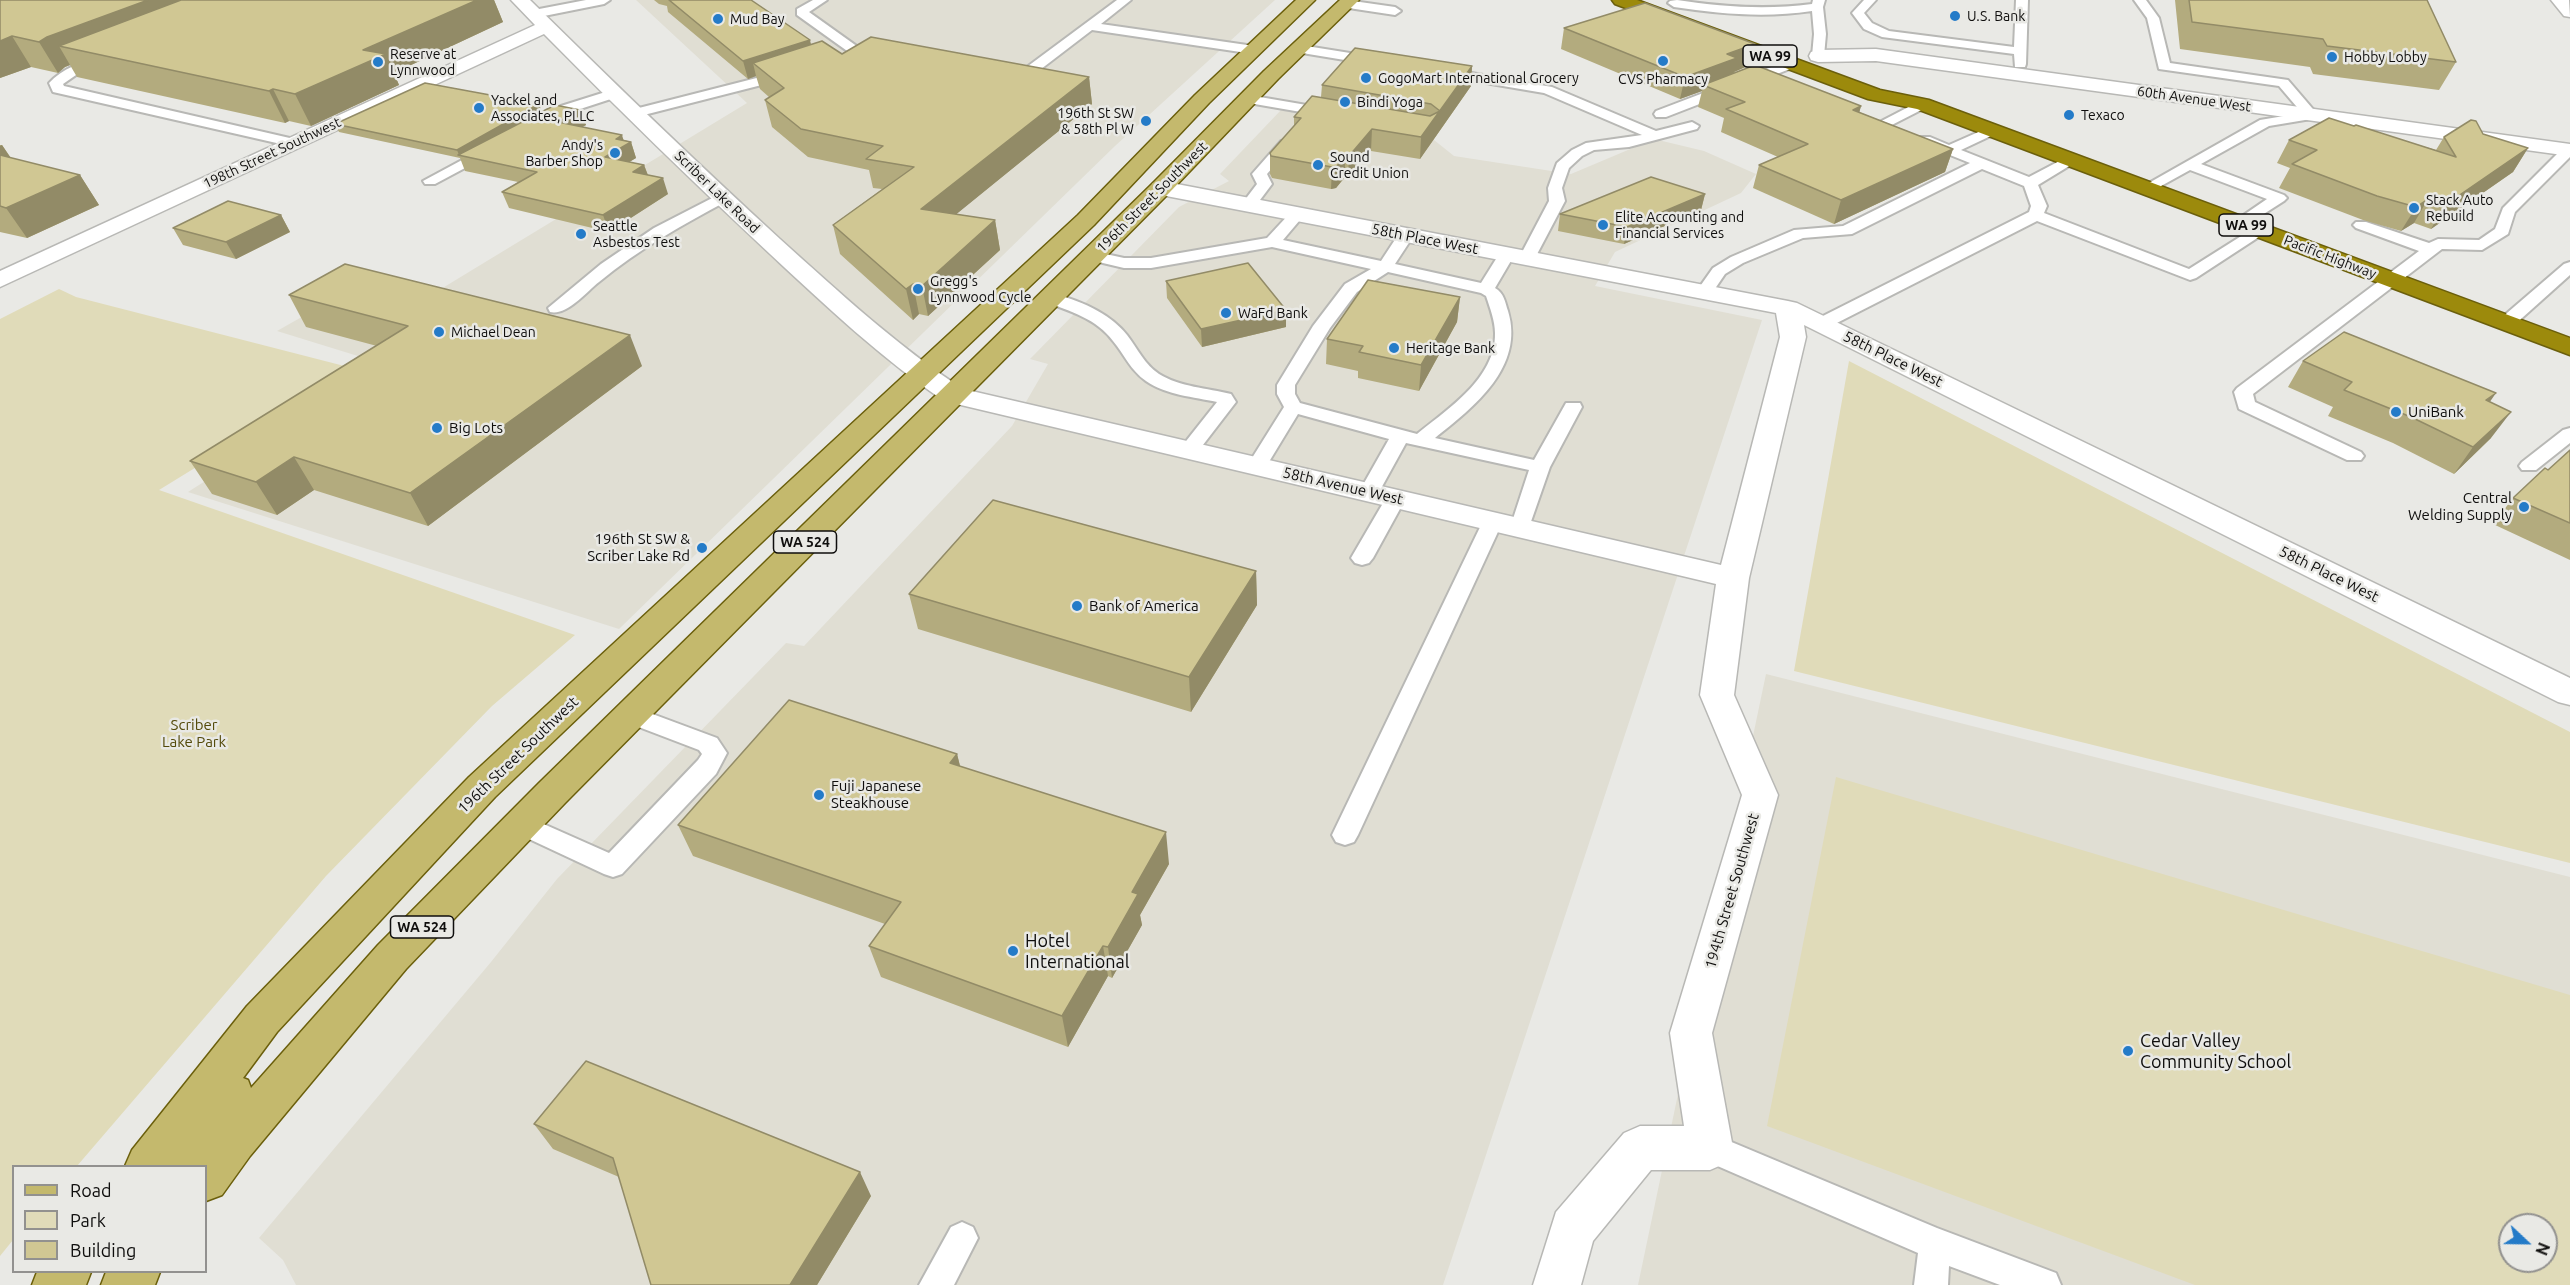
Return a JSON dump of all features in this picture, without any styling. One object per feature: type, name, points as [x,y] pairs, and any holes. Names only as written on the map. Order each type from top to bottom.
[{"type":"highway","name":"Pacific Highway","points":[[1621,0],[1875,95],[1922,104],[2570,347]]},
{"type":"highway","name":"Pacific Highway","points":[[1670,1],[1900,87],[1922,104]]},
{"type":"main road","name":"196th Street Southwest","points":[[207,1178],[234,1142],[392,957],[631,715],[1202,99],[1306,0]]},
{"type":"main road","name":"196th Street Southwest","points":[[150,1165],[262,1019],[482,787],[938,385],[1051,298],[1271,75],[1348,2]]},
{"type":"main road","points":[[1254,50],[1267,56],[1271,75]]},
{"type":"main road","points":[[1147,158],[1156,162],[1157,170],[1150,180],[1151,184],[1161,188]]},
{"type":"main road","points":[[180,1165],[256,1060],[262,1019]]},
{"type":"main road","points":[[56,1285],[66,1273]]},
{"type":"street","points":[[2560,0],[2570,12]]},
{"type":"street","name":"Scriber Lake Road","points":[[533,14],[722,198],[807,275],[938,385]]},
{"type":"street","name":"198th Street Southwest","points":[[0,280],[294,143],[533,14]]},
{"type":"street","name":"60th Avenue West","points":[[1818,56],[1876,55],[2570,150]]},
{"type":"street","name":"58th Place West","points":[[1161,188],[1788,308],[2570,693]]},
{"type":"street","name":"194th Street Southwest","points":[[1710,1148],[1692,1033],[1760,795],[1717,695],[1733,578],[1793,337],[1788,308]]},
{"type":"street","name":"58th Avenue West","points":[[938,385],[1189,450],[1733,578]]},
{"type":"street","points":[[1557,1285],[1573,1229],[1640,1148],[1710,1148]]},
{"type":"lane","points":[[533,14],[604,0]]},
{"type":"lane","points":[[821,0],[801,12],[854,50],[899,57]]},
{"type":"lane","points":[[989,71],[1023,76],[1125,0]]},
{"type":"lane","points":[[1870,0],[1858,13],[1868,26],[1886,34],[2020,51]]},
{"type":"lane","points":[[2020,75],[2022,0]]},
{"type":"lane","points":[[2140,0],[2153,18],[2164,66],[2283,83],[2311,115]]},
{"type":"lane","points":[[1670,1],[1729,12],[1758,14],[1818,4],[1820,34],[1818,56]]},
{"type":"lane","points":[[1348,2],[1395,11]]},
{"type":"lane","points":[[1090,26],[1254,50]]},
{"type":"lane","points":[[1300,49],[1389,64]]},
{"type":"lane","points":[[838,57],[854,50]]},
{"type":"lane","points":[[115,55],[61,77],[56,83],[58,88],[294,143]]},
{"type":"lane","points":[[1661,114],[1790,63]]},
{"type":"lane","points":[[636,113],[798,71]]},
{"type":"lane","points":[[1435,71],[1547,90],[1653,135]]},
{"type":"lane","points":[[528,129],[566,109],[615,93]]},
{"type":"lane","points":[[1248,99],[1347,116]]},
{"type":"lane","points":[[1875,128],[1922,104]]},
{"type":"lane","points":[[2147,188],[2265,123],[2311,115]]},
{"type":"lane","points":[[2334,118],[2347,136]]},
{"type":"lane","points":[[1486,289],[1517,256],[1557,201],[1555,188],[1562,166],[1577,153],[1591,146],[1629,143],[1692,126]]},
{"type":"lane","points":[[1949,150],[1992,130]]},
{"type":"lane","points":[[1821,324],[2036,215],[2039,206],[2030,183],[1915,137]]},
{"type":"lane","points":[[1248,205],[1265,184],[1259,174],[1286,144]]},
{"type":"lane","points":[[430,181],[497,146]]},
{"type":"lane","points":[[2354,456],[2246,405],[2243,392],[2438,244],[2482,245],[2502,231],[2508,210],[2570,150]]},
{"type":"lane","points":[[2030,183],[2072,160]]},
{"type":"lane","points":[[1704,292],[1719,271],[1737,260],[1800,233],[1846,231],[1982,163]]},
{"type":"lane","points":[[2036,215],[2190,275],[2250,227],[2279,198],[2189,165]]},
{"type":"lane","points":[[556,308],[607,267],[660,231],[722,198]]},
{"type":"lane","points":[[1272,242],[1297,214]]},
{"type":"lane","points":[[2361,225],[2430,249]]},
{"type":"lane","points":[[1406,235],[1384,268],[1351,288],[1322,326],[1286,385],[1286,394],[1293,407],[1400,436],[1540,467]]},
{"type":"lane","points":[[1092,256],[1132,264],[1272,242],[1486,289],[1494,294],[1504,334],[1499,356],[1487,381],[1421,440]]},
{"type":"lane","points":[[2506,323],[2570,267]]},
{"type":"lane","points":[[1051,298],[1091,313],[1115,333],[1153,378],[1180,388],[1224,398],[1227,402],[1189,450]]},
{"type":"lane","points":[[1257,466],[1293,407]]},
{"type":"lane","points":[[1345,835],[1507,525],[1573,407]]},
{"type":"lane","points":[[1362,558],[1400,436]]},
{"type":"lane","points":[[2529,466],[2569,436]]},
{"type":"lane","points":[[521,825],[613,866],[707,767],[715,753],[708,744],[631,715]]},
{"type":"lane","points":[[1710,1148],[1935,1244],[2044,1285]]},
{"type":"lane","points":[[936,1285],[962,1238]]},
{"type":"lane","points":[[1932,1285],[1935,1244]]},
{"type":"shaded area","points":[[636,0],[1275,0],[1115,146],[619,629],[188,492],[387,365],[277,331],[367,280],[431,295],[747,103]]},
{"type":"shaded area","points":[[1281,110],[1429,136],[1454,156],[1571,174],[1654,139],[1704,151],[1756,174],[1741,193],[1615,252],[1595,286],[1762,320],[1443,1285],[296,1285],[283,1260],[259,1238],[491,962],[557,879],[786,643],[804,646],[1012,426],[1048,364],[1030,359],[1179,207],[1229,181],[1220,174]]},
{"type":"shaded area","name":"Cedar Valley Community School","points":[[1766,674],[2570,877],[2570,1285],[1638,1285]]},
{"type":"green space","name":"Scriber Lake Park","points":[[59,289],[76,297],[356,369],[159,490],[575,635],[492,706],[326,876],[78,1165],[12,1165],[12,1241],[0,1256],[0,319]]},
{"type":"green space","points":[[1849,361],[2570,732],[2570,863],[1794,671]]},
{"type":"green space","name":"Cedar Valley Community School","points":[[1836,777],[2570,995],[2570,1285],[2195,1285],[1767,1126]]},
{"type":"building","points":[[0,0],[148,0],[39,42],[12,36],[0,41]]},
{"type":"building","points":[[181,0],[477,0],[363,50],[386,54],[295,94],[273,89],[269,91],[59,46]]},
{"type":"building","points":[[669,0],[751,0],[810,40],[743,61]]},
{"type":"building","points":[[2189,0],[2427,0],[2456,62],[2327,46],[2323,39],[2192,22]]},
{"type":"building","points":[[1645,3],[1755,44],[1727,54],[1737,58],[1685,77],[1564,28]]},
{"type":"building","points":[[871,37],[1089,77],[921,209],[995,220],[922,286],[913,284],[906,289],[833,225],[914,167],[866,159],[883,146],[801,129],[765,100],[784,88],[753,63],[822,41],[842,54]]},
{"type":"building","points":[[1355,48],[1472,66],[1440,111],[1431,104],[1322,85]]},
{"type":"building","points":[[1755,65],[1861,106],[1853,110],[1953,149],[1841,200],[1759,165],[1808,144],[1726,109],[1745,102],[1703,85]]},
{"type":"building","points":[[425,83],[539,104],[457,150],[335,124]]},
{"type":"building","points":[[1312,96],[1430,116],[1439,111],[1421,137],[1372,129],[1349,156],[1345,156],[1337,166],[1271,156],[1270,153],[1301,118],[1294,117]]},
{"type":"building","points":[[555,105],[580,110],[558,122],[622,135],[616,139],[631,142],[605,157],[644,165],[633,172],[663,178],[603,215],[502,192],[537,172],[458,155]]},
{"type":"building","points":[[2329,118],[2456,157],[2444,137],[2471,120],[2476,121],[2483,134],[2528,148],[2445,205],[2428,199],[2416,207],[2377,196],[2292,164],[2317,150],[2289,140]]},
{"type":"building","points":[[0,155],[80,175],[6,208],[0,206]]},
{"type":"building","points":[[1651,177],[1705,194],[1627,227],[1560,214]]},
{"type":"building","points":[[228,201],[281,215],[226,242],[173,228]]},
{"type":"building","points":[[1248,263],[1286,310],[1201,329],[1166,281]]},
{"type":"building","points":[[345,264],[630,335],[410,493],[294,457],[256,482],[190,461],[408,326],[289,295]]},
{"type":"building","points":[[1368,280],[1460,297],[1421,365],[1359,352],[1363,346],[1327,339]]},
{"type":"building","points":[[2344,332],[2496,393],[2486,400],[2511,412],[2473,447],[2411,417],[2344,390],[2352,382],[2303,361]]},
{"type":"building","points":[[2570,450],[2570,523],[2513,498],[2545,468],[2548,470]]},
{"type":"building","points":[[993,500],[1256,571],[1189,677],[909,594]]},
{"type":"building","points":[[789,700],[957,754],[950,763],[1166,832],[1132,892],[1138,894],[1108,947],[1103,946],[1062,1016],[869,946],[901,902],[678,825]]},
{"type":"building","points":[[586,1061],[860,1172],[790,1285],[651,1285],[613,1158],[534,1124]]},
{"type":"place","name":"U.S. Bank","points":[[1955,16]]},
{"type":"place","name":"Mud Bay","points":[[718,19]]},
{"type":"place","name":"Hobby Lobby","points":[[2332,57]]},
{"type":"place","name":"CVS Pharmacy","points":[[1663,61]]},
{"type":"place","name":"Reserve at Lynnwood","points":[[378,62]]},
{"type":"place","name":"GogoMart International Grocery","points":[[1366,78]]},
{"type":"place","name":"Bindi Yoga","points":[[1345,102]]},
{"type":"place","name":"Yackel and Associates, PLLC","points":[[479,108]]},
{"type":"place","name":"Texaco","points":[[2069,115]]},
{"type":"place","name":"196th St SW & 58th Pl W","points":[[1146,121]]},
{"type":"place","name":"Andy's Barber Shop","points":[[615,153]]},
{"type":"place","name":"Sound Credit Union","points":[[1318,165]]},
{"type":"place","name":"Stack Auto Rebuild","points":[[2414,208]]},
{"type":"place","name":"Elite Accounting and Financial Services","points":[[1603,225]]},
{"type":"place","name":"Seattle Asbestos Test","points":[[581,234]]},
{"type":"place","name":"Gregg's Lynnwood Cycle","points":[[918,289]]},
{"type":"place","name":"WaFd Bank","points":[[1226,313]]},
{"type":"place","name":"Michael Dean","points":[[439,332]]},
{"type":"place","name":"Heritage Bank","points":[[1394,348]]},
{"type":"place","name":"UniBank","points":[[2396,412]]},
{"type":"place","name":"Big Lots","points":[[437,428]]},
{"type":"place","name":"Central Welding Supply","points":[[2524,507]]},
{"type":"place","name":"196th St SW & Scriber Lake Rd","points":[[702,548]]},
{"type":"place","name":"Bank of America","points":[[1077,606]]},
{"type":"place","name":"Fuji Japanese Steakhouse","points":[[819,795]]},
{"type":"place","name":"Hotel International","points":[[1013,951]]},
{"type":"place","name":"Cedar Valley Community School","points":[[2128,1051]]}]
